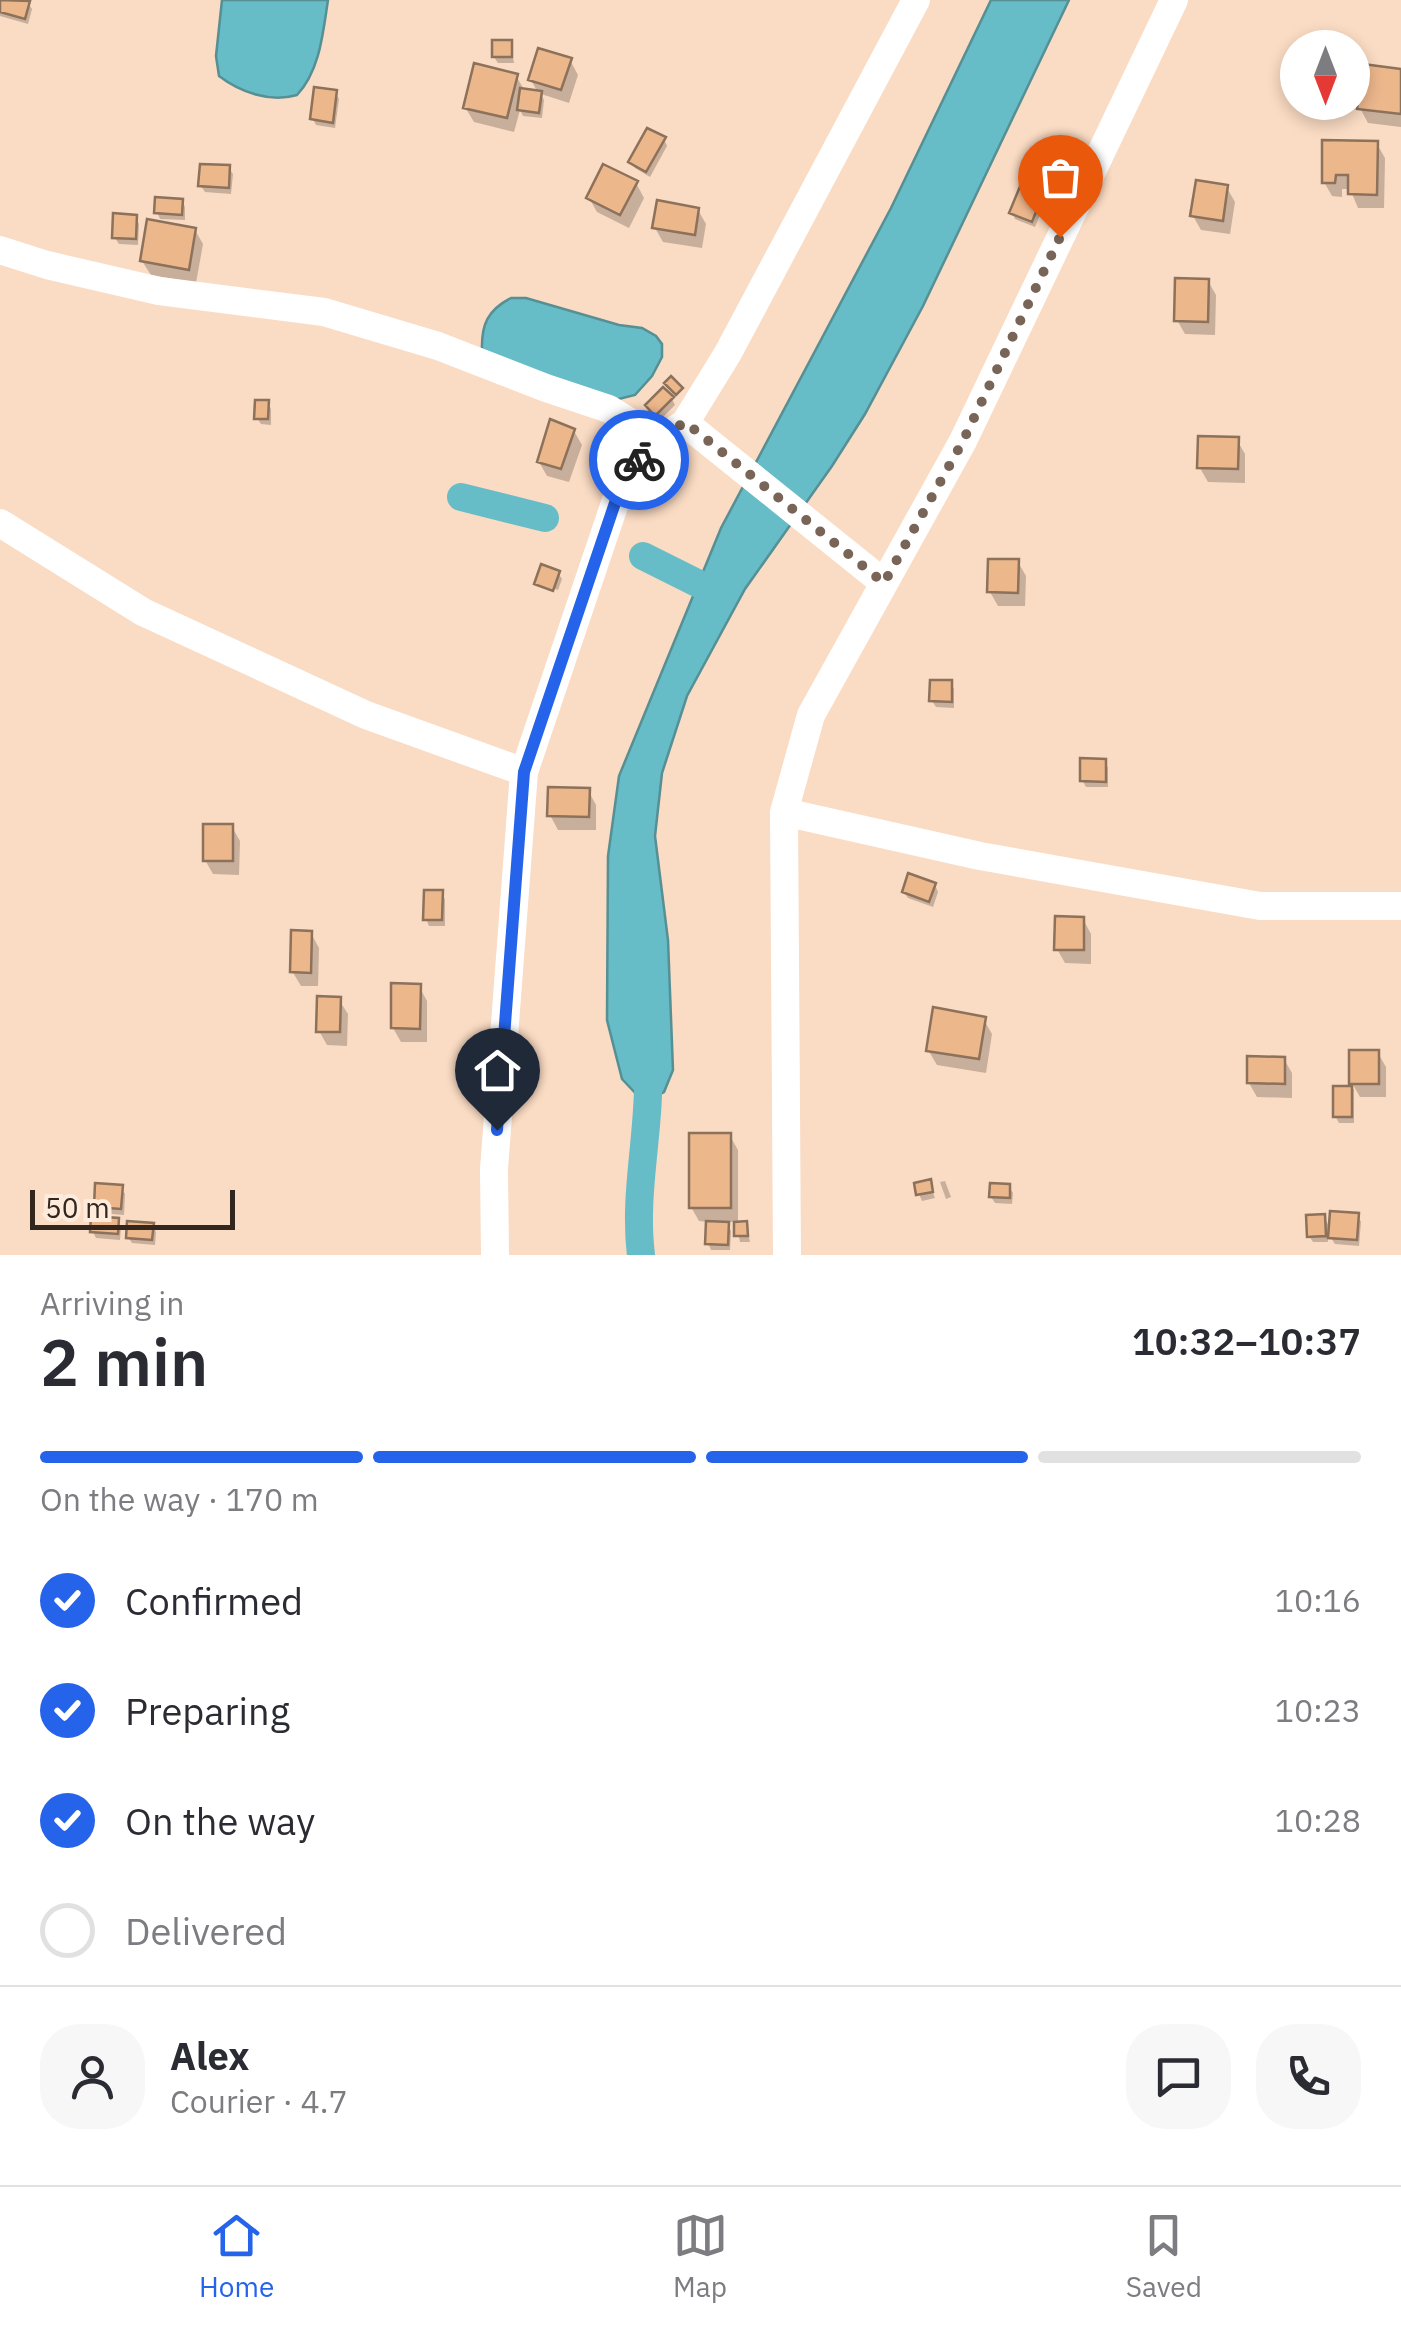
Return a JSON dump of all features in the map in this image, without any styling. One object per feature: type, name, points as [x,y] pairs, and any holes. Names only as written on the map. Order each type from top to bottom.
[{"type":"street","points":[[495,1255],[494,1170],[524,772],[617,497],[640,459],[658,440],[685,422],[728,353],[916,0]]},
{"type":"street","points":[[787,1255],[784,812],[810,715],[963,441],[1174,0]]},
{"type":"street","points":[[0,250],[159,291],[324,312],[438,346],[610,408],[658,440]]},
{"type":"street","points":[[685,422],[884,583]]},
{"type":"street","points":[[0,524],[143,612],[366,715],[524,772]]},
{"type":"street","points":[[784,812],[980,856],[1260,906],[1401,906]]},
{"type":"water","points":[[222,0],[328,0],[316,63],[297,95],[276,98],[256,94],[219,76],[216,56]]},
{"type":"water","points":[[991,0],[1069,0],[923,306],[865,414],[745,589],[687,696],[662,773],[655,836],[668,940],[673,1070],[664,1092],[650,1099],[638,1096],[622,1079],[607,1020],[608,856],[619,776],[721,528],[891,208]]},
{"type":"water","points":[[511,298],[526,298],[642,328],[662,344],[662,357],[635,395],[611,401],[482,351],[488,319]]},
{"type":"building","points":[[0,0],[30,1],[25,19],[0,12]]},
{"type":"building","points":[[492,40],[512,40],[512,57],[492,57]]},
{"type":"building","points":[[538,48],[572,58],[561,90],[528,80]]},
{"type":"building","points":[[474,63],[518,74],[507,118],[463,108]]},
{"type":"building","points":[[1370,65],[1401,69],[1401,114],[1370,110]]},
{"type":"building","points":[[314,87],[337,90],[333,123],[310,119]]},
{"type":"building","points":[[520,88],[542,91],[539,113],[517,110]]},
{"type":"building","points":[[647,128],[666,137],[646,172],[628,162]]},
{"type":"building","points":[[1322,140],[1378,141],[1377,195],[1348,194],[1348,175],[1336,175],[1335,183],[1322,183]]},
{"type":"building","points":[[200,164],[230,165],[229,188],[198,186]]},
{"type":"building","points":[[603,164],[638,181],[620,215],[586,198]]},
{"type":"building","points":[[1196,180],[1228,185],[1223,221],[1190,216]]},
{"type":"building","points":[[1021,184],[1043,194],[1032,222],[1009,213]]},
{"type":"building","points":[[155,197],[183,199],[182,215],[154,213]]},
{"type":"building","points":[[657,200],[699,208],[695,235],[652,228]]},
{"type":"building","points":[[113,213],[137,215],[136,239],[112,238]]},
{"type":"building","points":[[147,219],[196,228],[189,270],[140,261]]},
{"type":"building","points":[[1175,278],[1209,279],[1208,322],[1174,321]]},
{"type":"building","points":[[671,376],[683,388],[676,395],[664,383]]},
{"type":"building","points":[[663,387],[674,397],[655,416],[645,405]]},
{"type":"building","points":[[255,400],[269,400],[268,419],[254,419]]},
{"type":"building","points":[[550,419],[575,429],[561,469],[537,462]]},
{"type":"building","points":[[1198,436],[1239,437],[1238,469],[1197,468]]},
{"type":"building","points":[[988,559],[1019,559],[1018,593],[987,592]]},
{"type":"building","points":[[541,564],[560,571],[553,591],[534,584]]},
{"type":"building","points":[[930,680],[952,680],[952,702],[929,701]]},
{"type":"building","points":[[1080,758],[1106,759],[1106,782],[1080,781]]},
{"type":"building","points":[[548,787],[590,788],[589,817],[547,816]]},
{"type":"building","points":[[203,824],[233,824],[233,861],[203,861]]},
{"type":"building","points":[[908,873],[936,883],[929,902],[902,892]]},
{"type":"building","points":[[424,890],[443,890],[442,920],[423,920]]},
{"type":"building","points":[[1055,916],[1084,917],[1084,950],[1054,950]]},
{"type":"building","points":[[291,930],[312,931],[311,973],[290,972]]},
{"type":"building","points":[[391,983],[421,984],[420,1029],[391,1028]]},
{"type":"building","points":[[317,996],[341,997],[340,1032],[316,1032]]},
{"type":"building","points":[[933,1007],[986,1017],[979,1059],[926,1051]]},
{"type":"building","points":[[1349,1050],[1379,1050],[1379,1084],[1349,1084]]},
{"type":"building","points":[[1247,1056],[1285,1057],[1285,1084],[1247,1083]]},
{"type":"building","points":[[1333,1086],[1352,1086],[1352,1117],[1333,1117]]},
{"type":"building","points":[[689,1133],[731,1133],[731,1208],[689,1208]]},
{"type":"building","points":[[931,1179],[933,1192],[916,1195],[914,1183]]},
{"type":"building","points":[[95,1183],[123,1185],[121,1209],[94,1207]]},
{"type":"building","points":[[990,1183],[1010,1184],[1010,1198],[989,1197]]},
{"type":"building","points":[[1330,1211],[1359,1213],[1357,1240],[1328,1238]]},
{"type":"building","points":[[1325,1214],[1326,1236],[1307,1237],[1306,1215]]},
{"type":"building","points":[[91,1216],[119,1218],[118,1234],[90,1232]]},
{"type":"building","points":[[127,1221],[154,1223],[152,1240],[126,1238]]},
{"type":"building","points":[[706,1221],[729,1222],[728,1245],[705,1244]]},
{"type":"building","points":[[747,1221],[748,1236],[734,1236],[734,1222]]},
{"type":"waterway","points":[[461,497],[545,518]]},
{"type":"waterway","points":[[643,556],[721,595]]},
{"type":"waterway","points":[[641,1255],[639,1208],[648,1065]]},
{"type":"way so far","points":[[639,460],[658,440],[685,422],[884,583],[963,441],[1060,237]]},
{"type":"route","points":[[497,1130],[524,772],[617,497],[639,460]]}]
